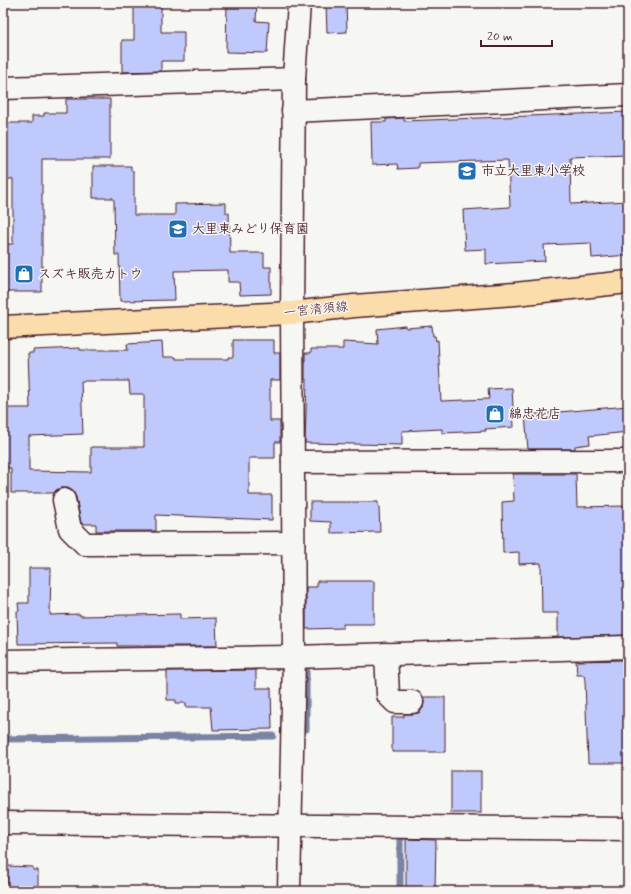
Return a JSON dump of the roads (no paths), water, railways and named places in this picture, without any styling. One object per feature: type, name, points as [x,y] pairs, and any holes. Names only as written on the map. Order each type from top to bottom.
[{"type":"main road","name":"一宮清須線","points":[[3,327],[292,313],[354,306],[515,294],[628,282]]},
{"type":"street","points":[[289,891],[294,657],[292,313],[294,79],[299,3]]},
{"type":"street","points":[[3,88],[294,79]]},
{"type":"street","points":[[294,111],[628,95]]},
{"type":"street","points":[[293,462],[628,461]]},
{"type":"street","points":[[64,500],[70,529],[85,544],[294,543]]},
{"type":"street","points":[[3,661],[294,657],[628,647]]},
{"type":"street","points":[[386,654],[388,695],[395,702],[412,702]]},
{"type":"street","points":[[3,823],[628,829]]},
{"type":"waterway","points":[[306,729],[306,664],[310,664]]},
{"type":"waterway","points":[[3,739],[273,736]]},
{"type":"waterway","points":[[400,838],[400,891]]},
{"type":"place","name":"市立大里東小学校","points":[[467,171]]},
{"type":"place","name":"大里東みどり保育園","points":[[178,229]]},
{"type":"place","name":"スズキ販売カトウ","points":[[24,274]]},
{"type":"place","name":"綿忠花店","points":[[495,414]]}]
